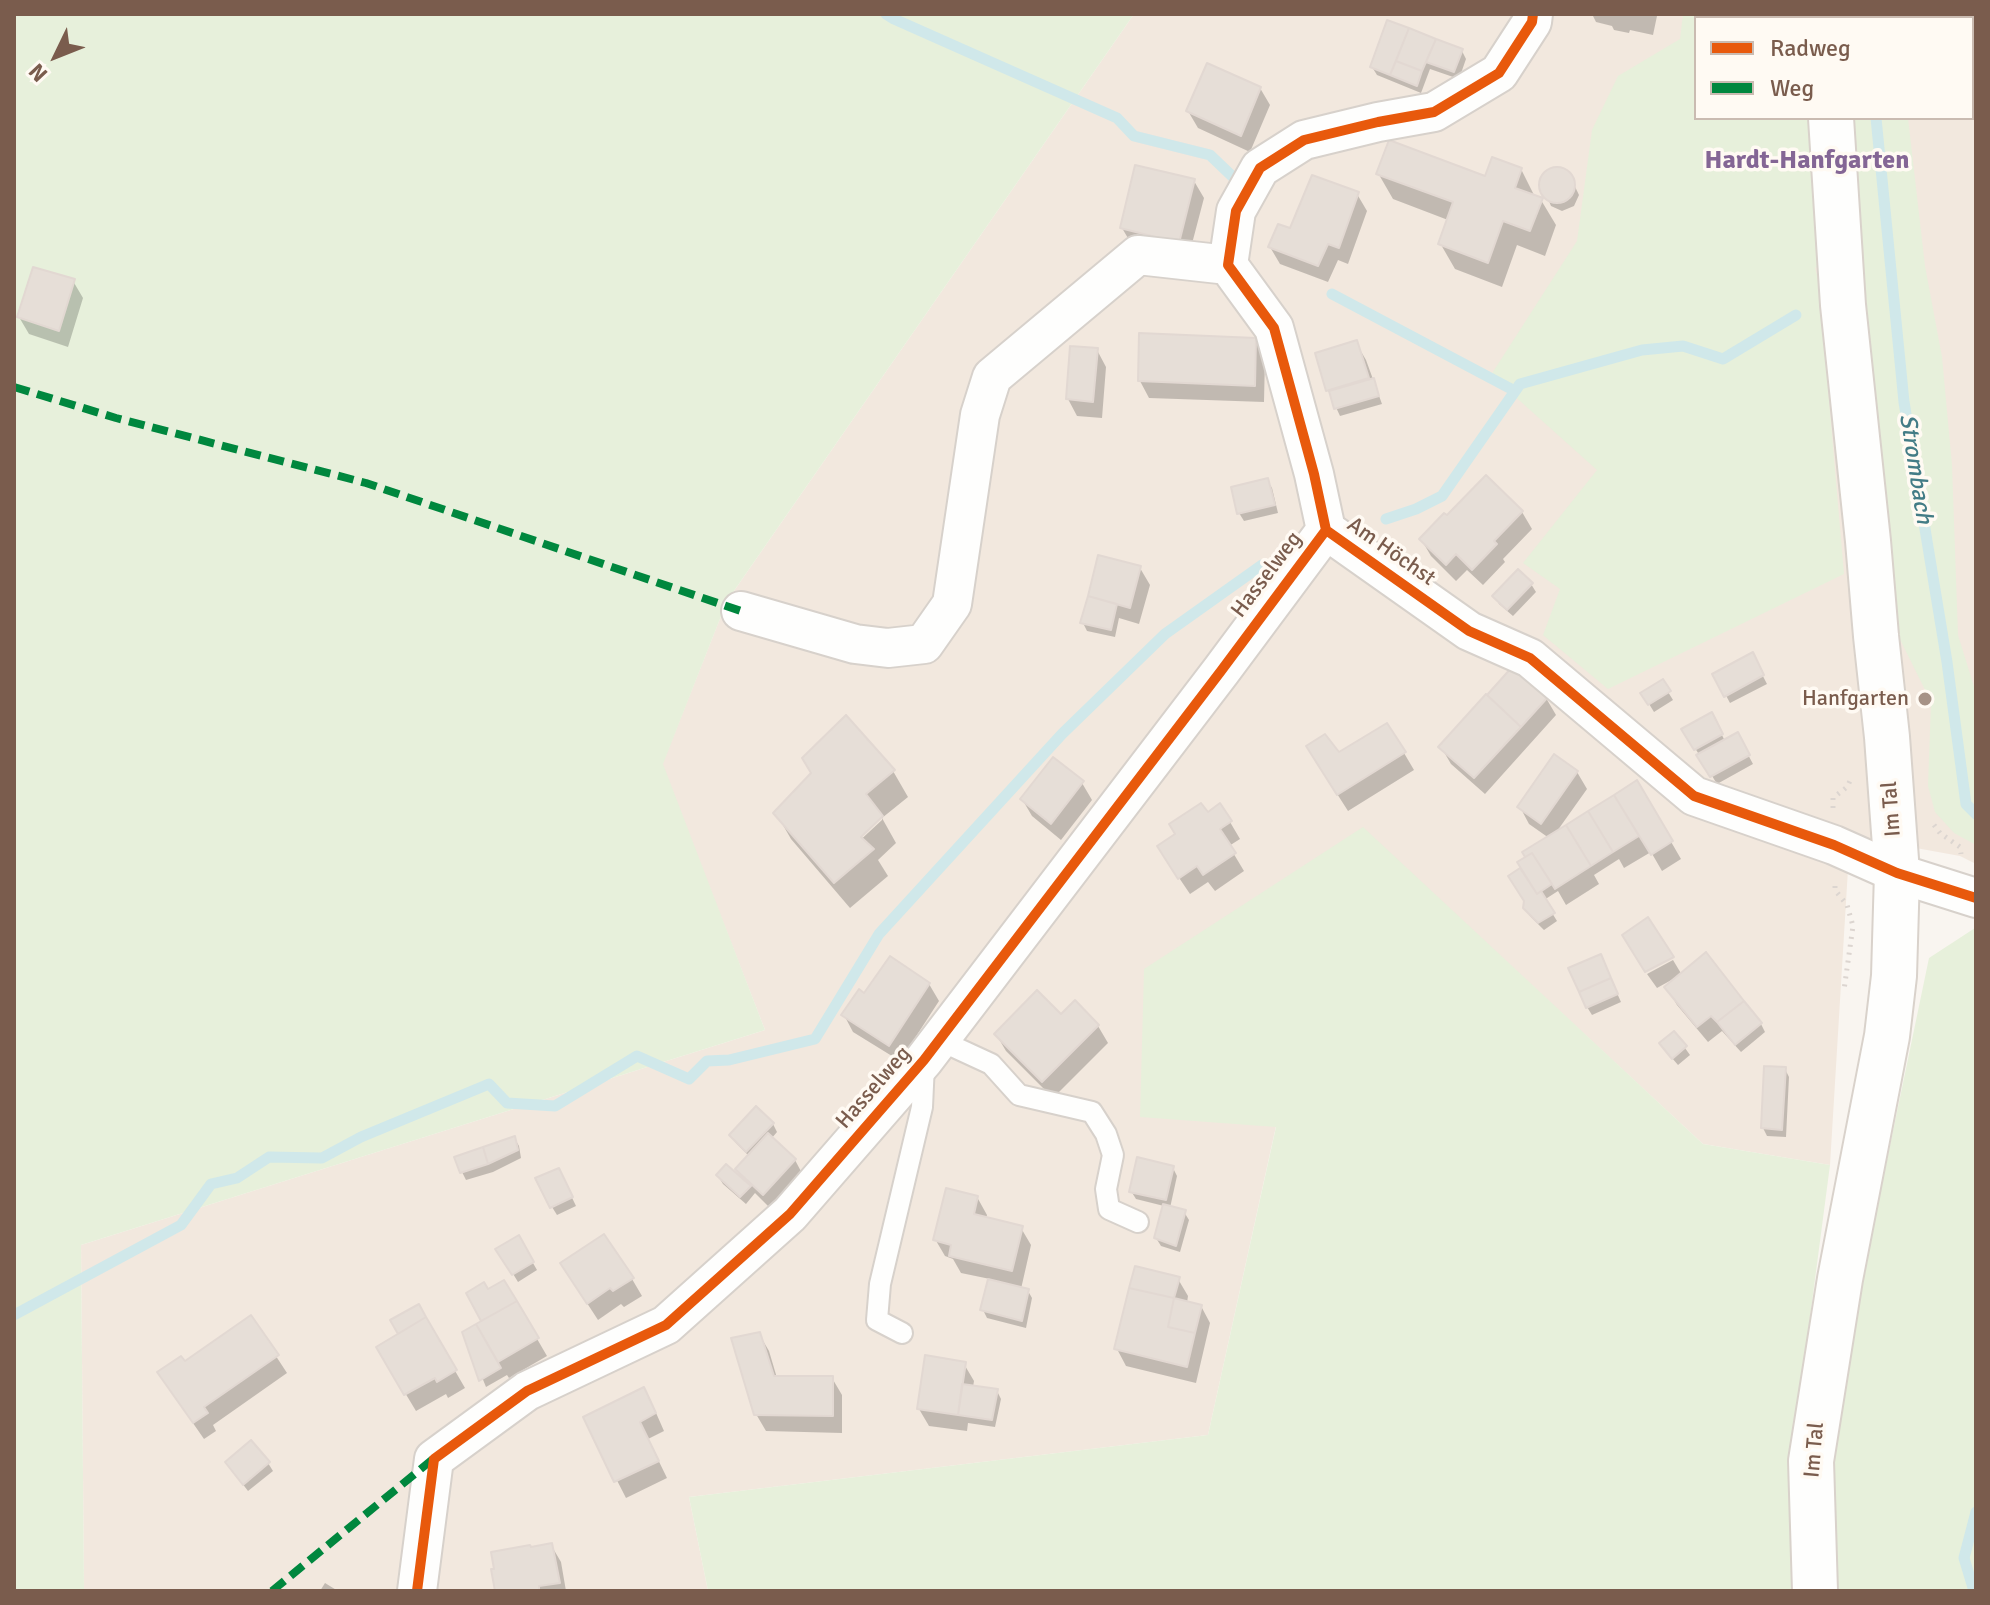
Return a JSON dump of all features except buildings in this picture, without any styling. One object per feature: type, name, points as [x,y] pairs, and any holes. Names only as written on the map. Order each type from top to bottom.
[{"type":"main road","name":"Im Tal","points":[[1815,1591],[1811,1461],[1840,1279],[1887,1036],[1894,976],[1897,873],[1887,737],[1843,305],[1831,120]]},
{"type":"street","points":[[741,611],[855,644],[888,648],[924,644],[952,604],[980,415],[992,377],[1138,255],[1228,265],[1236,211],[1260,168],[1304,140],[1434,112],[1499,73],[1532,22],[1533,14]]},
{"type":"street","name":"Am Höchst","points":[[1228,265],[1274,328],[1326,530],[1469,631],[1530,658],[1694,796],[1834,845],[1897,873],[1976,898]]},
{"type":"street","name":"Hasselweg","points":[[417,1591],[434,1459],[527,1391],[666,1325],[790,1214],[932,1050],[1326,530]]},
{"type":"lane","points":[[902,1333],[877,1320],[880,1284],[922,1107],[932,1050],[991,1064],[1019,1095],[1092,1112],[1106,1134],[1113,1155],[1106,1189],[1109,1209],[1138,1222]]},
{"type":"shaded area","points":[[1134,14],[1976,14],[1976,864],[1960,856],[1850,836],[1830,1165],[1703,1144],[1362,828],[1276,1126],[1208,1435],[689,1497],[708,1591],[84,1591],[81,1245],[765,1030],[662,765],[727,601]]},
{"type":"green space","points":[[14,14],[1134,14],[727,601],[663,764],[765,1030],[81,1245],[84,1591],[14,1591]]},
{"type":"green space","points":[[1683,14],[1892,14],[1694,16],[1694,120],[1908,120],[1925,266],[1942,357],[1952,465],[1958,635],[1976,693],[1976,845],[1954,833],[1935,812],[1928,786],[1931,702],[1884,607],[1851,285],[1815,267],[1844,574],[1608,689],[1543,635],[1560,589],[1523,563],[1597,470],[1491,375],[1577,241],[1592,130],[1618,76],[1680,39]]},
{"type":"green space","points":[[1363,827],[1703,1144],[1830,1165],[1791,1462],[1795,1591],[708,1591],[689,1497],[1208,1435],[1276,1127],[1140,1117],[1144,969]]},
{"type":"green space","points":[[1976,928],[1976,1591],[1835,1591],[1834,1463],[1862,1280],[1929,958]]},
{"type":"waterway","points":[[886,14],[1117,118],[1134,136],[1210,155],[1234,178]]},
{"type":"waterway","name":"Strombach","points":[[1876,120],[1904,402],[1947,662],[1966,804],[1976,814]]},
{"type":"waterway","points":[[1332,294],[1515,391]]},
{"type":"waterway","points":[[1386,519],[1442,496],[1520,384],[1642,350],[1683,346],[1723,359],[1796,315]]},
{"type":"waterway","points":[[14,1315],[181,1225],[211,1184],[237,1178],[269,1157],[322,1158],[361,1137],[489,1084],[507,1103],[555,1106],[637,1056],[689,1079],[707,1061],[729,1060],[815,1039],[879,934],[1062,734],[1165,634],[1262,565]]},
{"type":"waterway","name":"Strombach","points":[[1974,1591],[1964,1558],[1976,1512]]},
{"type":"marked path","points":[[14,387],[116,418],[366,483],[741,611]]},
{"type":"marked path","points":[[272,1591],[433,1459]]},
{"type":"cycle path","points":[[1533,14],[1532,22],[1499,73],[1434,112],[1304,140],[1260,168],[1236,211],[1228,265],[1274,328],[1326,530],[1469,631],[1530,658],[1694,796],[1834,845],[1897,873],[1976,898]]},
{"type":"cycle path","points":[[417,1591],[434,1459],[527,1391],[666,1325],[790,1214],[924,1060],[1326,530]]},
{"type":"place","name":"Hanfgarten","points":[[1925,699]]},
{"type":"district","name":"Hardt-Hanfgarten","points":[[1807,161]]}]
